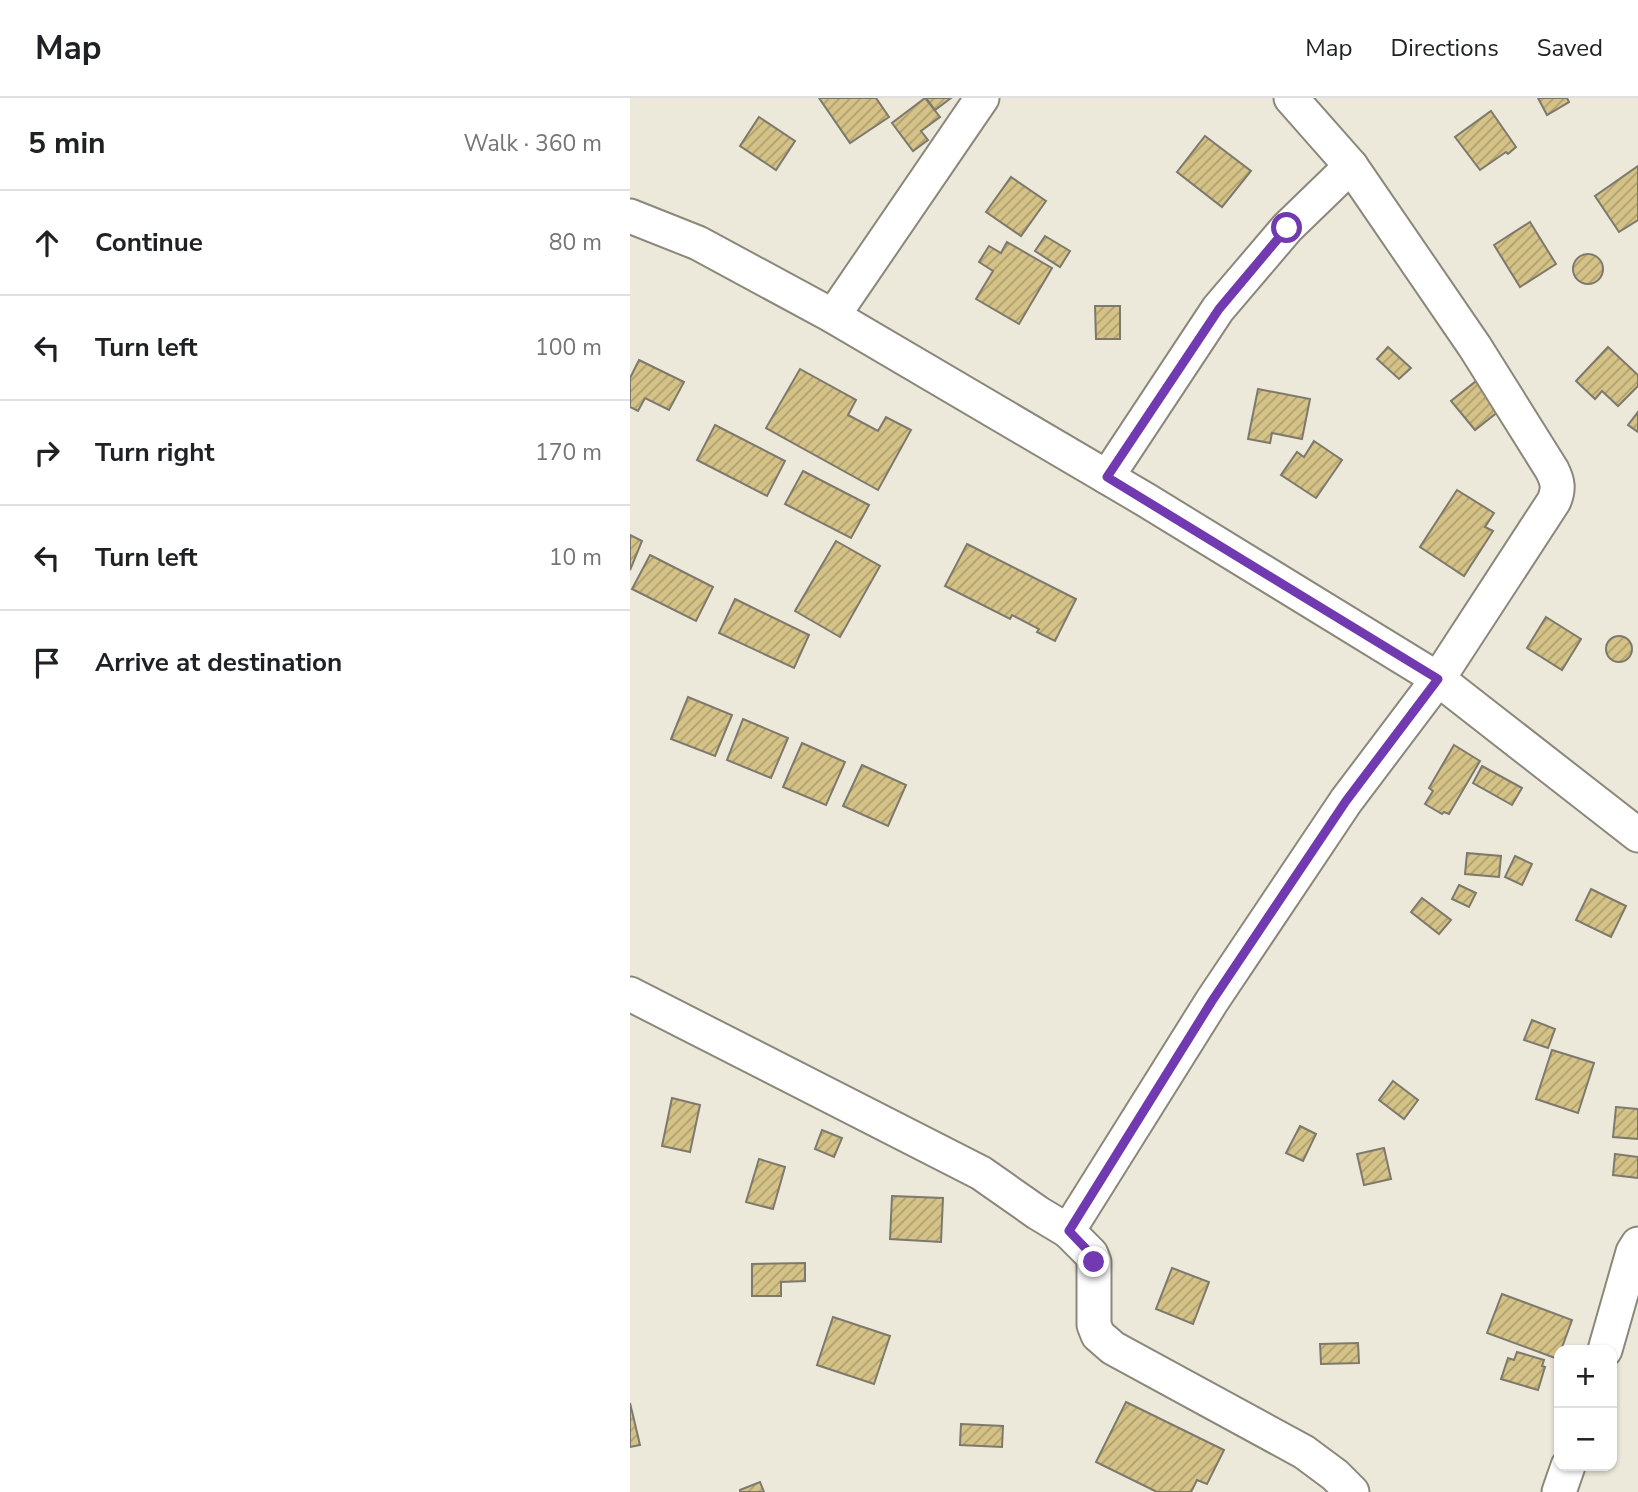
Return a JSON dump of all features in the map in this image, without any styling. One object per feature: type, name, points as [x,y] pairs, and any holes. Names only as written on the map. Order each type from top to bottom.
[{"type":"street","points":[[832,316],[982,98]]},
{"type":"street","points":[[1069,1231],[1212,1001],[1346,801],[1438,679],[1558,492],[1558,483],[1552,470],[1475,347],[1351,166],[1291,98]]},
{"type":"street","points":[[1107,477],[1219,309],[1287,228],[1351,166]]},
{"type":"street","points":[[630,216],[698,243],[832,316],[1107,477],[1438,679],[1638,835]]},
{"type":"street","points":[[630,994],[981,1173],[1069,1231],[1091,1254],[1094,1262],[1094,1325],[1098,1335],[1113,1348],[1304,1452],[1335,1475],[1352,1492]]},
{"type":"street","points":[[1606,1345],[1633,1252],[1638,1244]]},
{"type":"street","points":[[1559,1492],[1566,1471]]},
{"type":"building","points":[[819,98],[876,98],[889,117],[850,143]]},
{"type":"building","points":[[925,98],[940,117],[921,131],[928,140],[913,151],[892,123]]},
{"type":"building","points":[[926,98],[951,98],[935,110]]},
{"type":"building","points":[[1538,98],[1567,98],[1569,102],[1547,115]]},
{"type":"building","points":[[1491,111],[1516,147],[1480,170],[1455,137]]},
{"type":"building","points":[[759,117],[795,141],[776,170],[740,146]]},
{"type":"building","points":[[1205,136],[1251,171],[1222,207],[1177,172]]},
{"type":"building","points":[[1638,166],[1638,220],[1619,232],[1595,196]]},
{"type":"building","points":[[1011,177],[1046,201],[1021,236],[986,212]]},
{"type":"building","points":[[1530,222],[1556,264],[1520,287],[1494,245]]},
{"type":"building","points":[[1045,236],[1070,251],[1060,267],[1035,251]]},
{"type":"building","points":[[1007,242],[1052,268],[1019,324],[976,299],[993,271],[979,262],[989,246],[1001,253]]},
{"type":"building","points":[[1588,254],[1594,255],[1602,263],[1602,275],[1594,283],[1588,284],[1582,283],[1574,275],[1573,269],[1574,263],[1582,255]]},
{"type":"building","points":[[1095,306],[1120,306],[1120,339],[1096,339]]},
{"type":"building","points":[[1388,347],[1411,368],[1399,379],[1377,359]]},
{"type":"building","points":[[1608,347],[1638,375],[1638,386],[1618,406],[1602,391],[1595,399],[1576,381]]},
{"type":"building","points":[[639,360],[684,382],[669,410],[645,398],[638,411],[630,407],[630,378]]},
{"type":"building","points":[[800,369],[856,400],[848,415],[878,431],[886,417],[911,430],[878,490],[766,428]]},
{"type":"building","points":[[1480,378],[1504,407],[1475,430],[1451,401]]},
{"type":"building","points":[[1258,389],[1310,399],[1302,439],[1272,433],[1270,443],[1248,439]]},
{"type":"building","points":[[1638,412],[1638,432],[1628,425]]},
{"type":"building","points":[[715,425],[785,461],[767,496],[697,460]]},
{"type":"building","points":[[1314,441],[1342,460],[1316,498],[1281,475],[1297,452],[1304,457]]},
{"type":"building","points":[[803,471],[869,505],[851,538],[785,504]]},
{"type":"building","points":[[1457,490],[1494,513],[1485,527],[1493,531],[1464,576],[1420,547]]},
{"type":"building","points":[[630,535],[642,541],[630,570]]},
{"type":"building","points":[[836,541],[880,566],[840,637],[795,611]]},
{"type":"building","points":[[967,544],[1076,599],[1055,641],[1012,615],[1010,619],[945,586]]},
{"type":"building","points":[[650,555],[713,587],[696,621],[632,589]]},
{"type":"building","points":[[735,599],[809,635],[794,668],[719,633]]},
{"type":"building","points":[[1546,617],[1581,639],[1562,670],[1527,648]]},
{"type":"building","points":[[1619,636],[1628,640],[1632,649],[1628,658],[1619,662],[1610,658],[1606,649],[1610,640]]},
{"type":"building","points":[[688,697],[732,715],[715,756],[671,739]]},
{"type":"building","points":[[743,719],[788,738],[771,778],[727,760]]},
{"type":"building","points":[[802,743],[845,762],[826,805],[783,787]]},
{"type":"building","points":[[1454,745],[1480,761],[1449,814],[1442,814],[1425,804],[1433,791],[1429,788]]},
{"type":"building","points":[[862,765],[906,785],[888,826],[843,806]]},
{"type":"building","points":[[1482,766],[1522,788],[1512,805],[1473,783]]},
{"type":"building","points":[[1467,853],[1501,856],[1499,877],[1465,874]]},
{"type":"building","points":[[1515,856],[1532,864],[1522,885],[1505,877]]},
{"type":"building","points":[[1459,885],[1476,893],[1469,907],[1452,899]]},
{"type":"building","points":[[1591,889],[1626,906],[1611,937],[1576,920]]},
{"type":"building","points":[[1422,898],[1451,920],[1439,934],[1411,912]]},
{"type":"building","points":[[1532,1020],[1555,1029],[1548,1048],[1524,1040]]},
{"type":"building","points":[[1552,1050],[1594,1063],[1578,1113],[1536,1099]]},
{"type":"building","points":[[1393,1081],[1418,1100],[1404,1119],[1379,1100]]},
{"type":"building","points":[[672,1098],[700,1105],[690,1152],[662,1146]]},
{"type":"building","points":[[1616,1107],[1638,1109],[1638,1139],[1613,1137]]},
{"type":"building","points":[[1300,1126],[1316,1134],[1303,1161],[1286,1153]]},
{"type":"building","points":[[822,1130],[842,1138],[834,1157],[815,1149]]},
{"type":"building","points":[[1384,1148],[1391,1179],[1364,1185],[1357,1154]]},
{"type":"building","points":[[1615,1154],[1638,1157],[1638,1178],[1613,1175]]},
{"type":"building","points":[[759,1159],[785,1167],[773,1209],[746,1202]]},
{"type":"building","points":[[892,1196],[943,1198],[941,1242],[890,1239]]},
{"type":"building","points":[[805,1263],[805,1281],[781,1282],[781,1296],[752,1296],[752,1264]]},
{"type":"building","points":[[1172,1268],[1209,1282],[1193,1324],[1156,1309]]},
{"type":"building","points":[[1502,1294],[1572,1320],[1563,1345],[1554,1345],[1554,1358],[1487,1333]]},
{"type":"building","points":[[833,1317],[890,1336],[874,1384],[817,1365]]},
{"type":"building","points":[[1358,1343],[1359,1363],[1321,1364],[1320,1344]]},
{"type":"building","points":[[1517,1352],[1544,1360],[1542,1366],[1545,1367],[1538,1390],[1501,1379],[1508,1358],[1514,1360]]},
{"type":"building","points":[[1126,1402],[1224,1450],[1207,1484],[1197,1480],[1191,1492],[1157,1492],[1096,1462]]},
{"type":"building","points":[[630,1403],[640,1445],[630,1447]]},
{"type":"building","points":[[961,1424],[1003,1426],[1002,1447],[960,1445]]},
{"type":"building","points":[[760,1482],[764,1492],[740,1492],[740,1490]]},
{"type":"route","points":[[1094,1262],[1091,1254],[1069,1231],[1073,1223],[1212,1001],[1346,801],[1438,679],[1107,477],[1219,309],[1287,228]]}]
